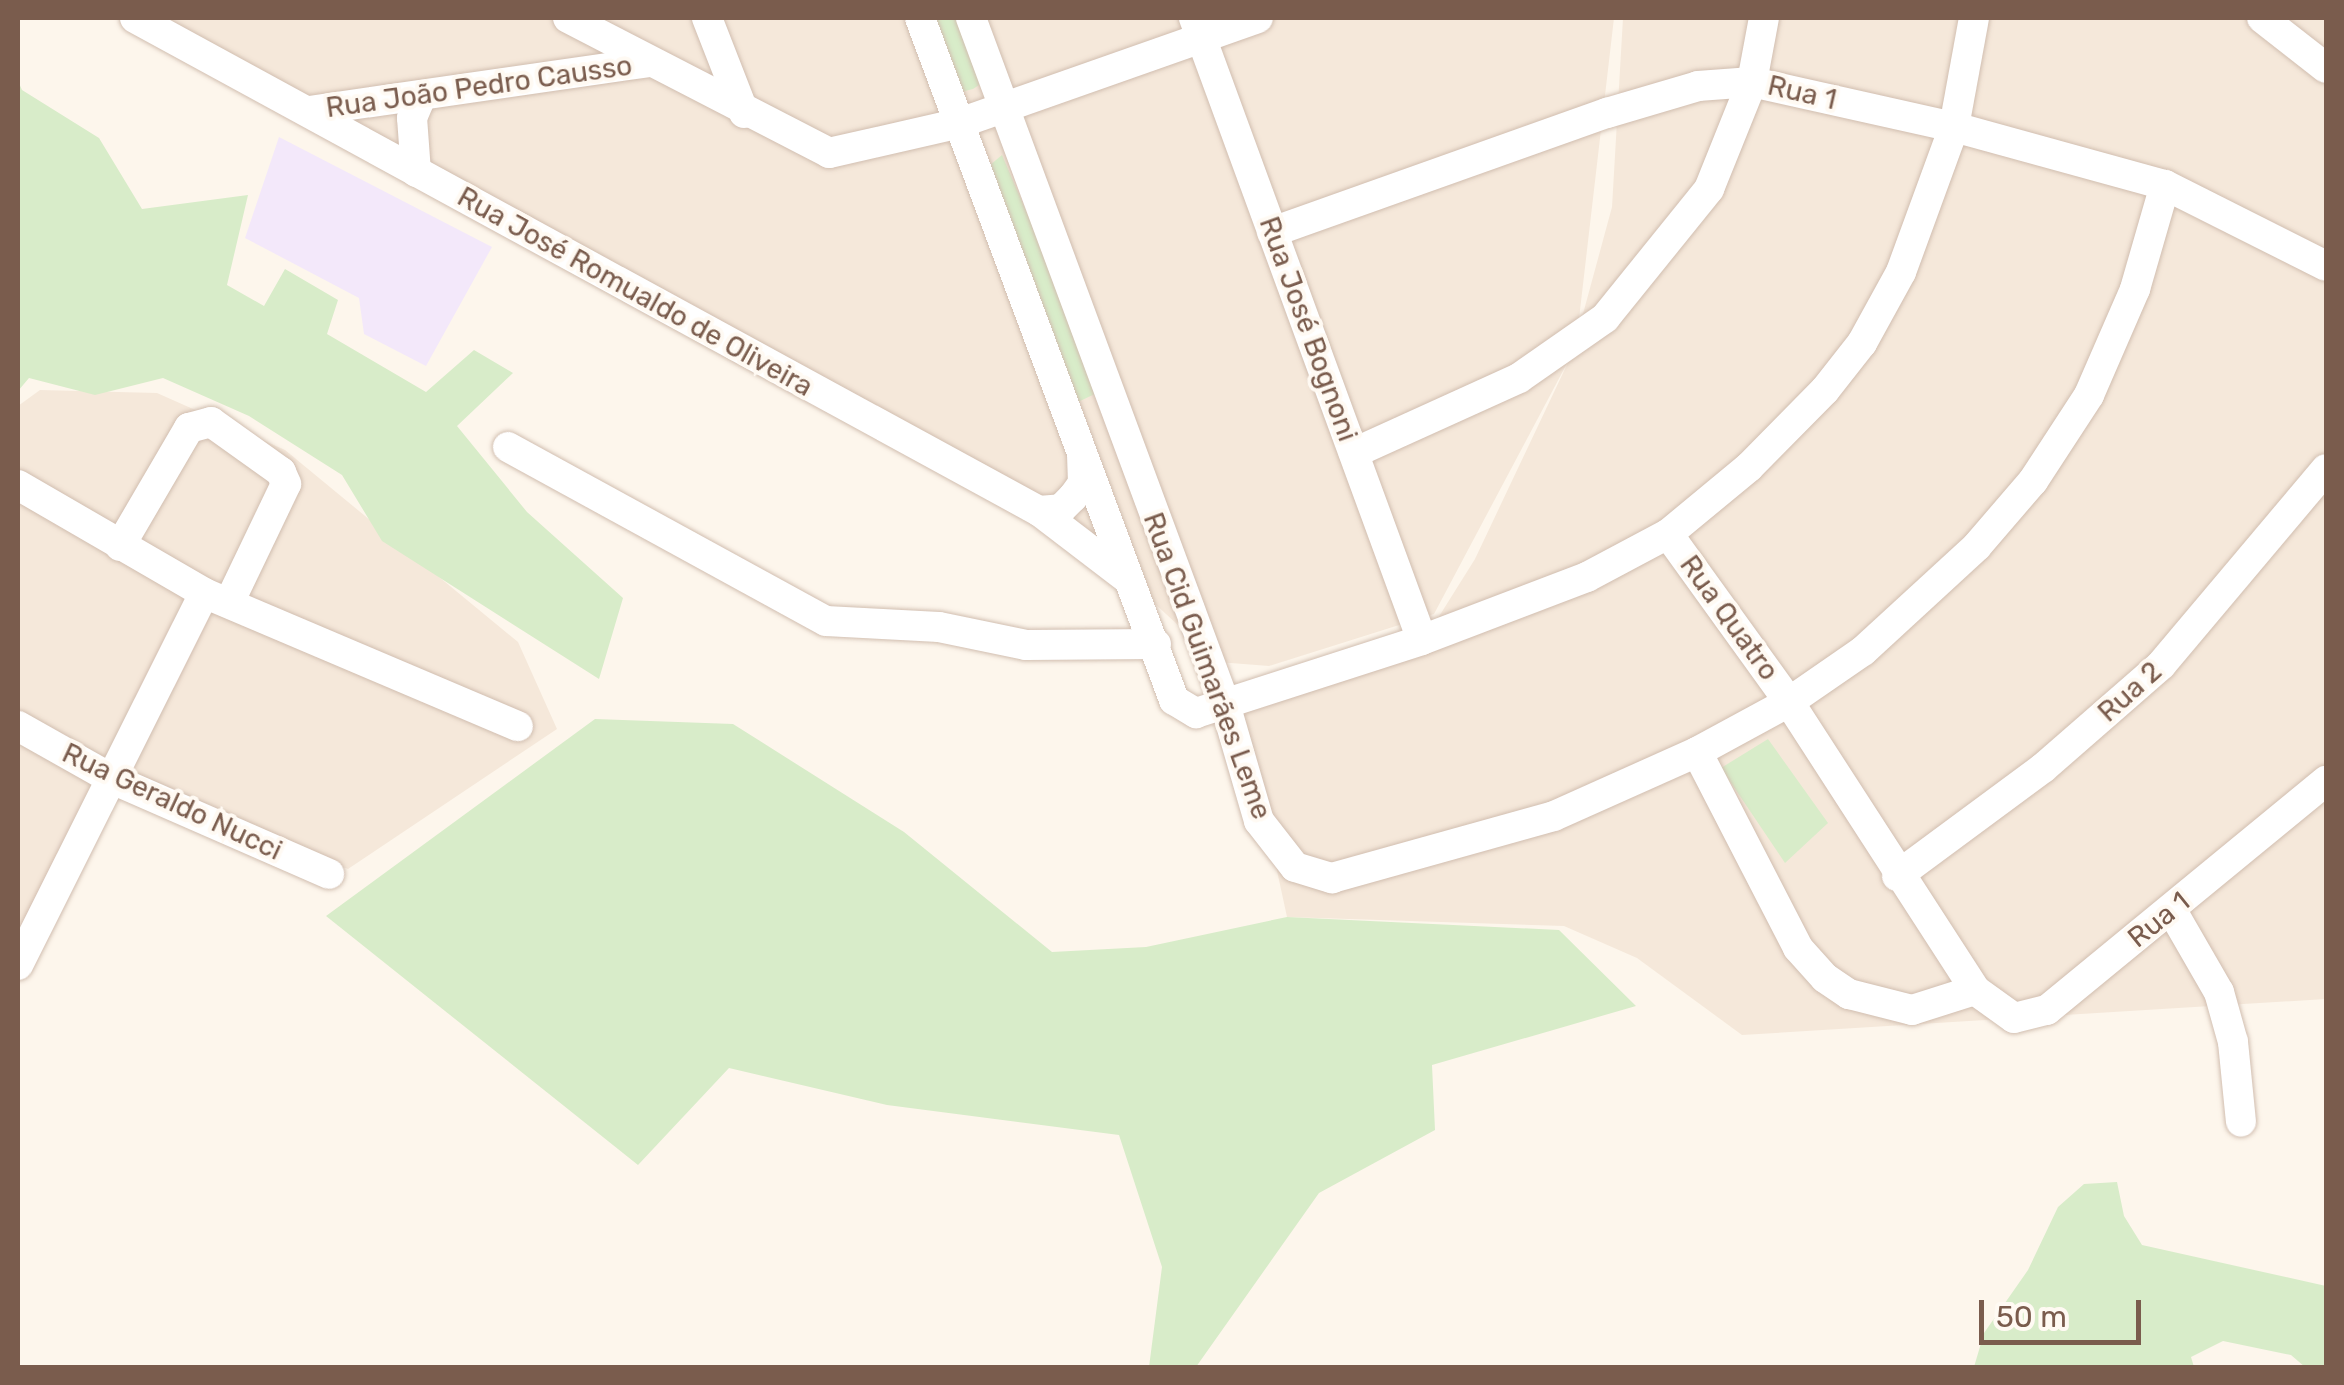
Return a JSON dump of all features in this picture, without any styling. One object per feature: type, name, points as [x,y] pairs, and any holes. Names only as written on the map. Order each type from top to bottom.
[{"type":"street","name":"Rua José Romualdo de Oliveira","points":[[135,18],[1039,511],[1127,578]]},
{"type":"street","points":[[568,18],[829,153],[957,124],[1198,28],[1258,18]]},
{"type":"street","points":[[707,18],[744,112]]},
{"type":"street","name":"Rua Cid Guimarães Leme","points":[[920,18],[1174,700],[1196,713],[1224,704]]},
{"type":"street","name":"Rua Cid Guimarães Leme","points":[[971,18],[1224,704],[1259,821],[1295,867],[1332,878],[1554,816],[1697,752],[1789,702],[1863,651],[1978,546],[2033,481],[2089,395],[2135,289],[2164,185]]},
{"type":"street","points":[[1354,453],[1519,378],[1604,318],[1708,189],[1752,82],[1764,18]]},
{"type":"street","points":[[1224,704],[1422,640],[1587,577],[1668,534],[1749,467],[1862,343],[1931,204],[1954,127],[1974,18]]},
{"type":"street","points":[[2262,18],[2326,68]]},
{"type":"street","name":"Rua José Bognoni","points":[[1198,28],[1422,640]]},
{"type":"street","name":"Rua João Pedro Causso","points":[[308,111],[420,98],[650,62]]},
{"type":"street","name":"Rua 1","points":[[1272,232],[1607,113],[1698,86],[1752,82],[1954,127],[2164,185],[2326,266]]},
{"type":"street","points":[[416,172],[412,118],[420,98]]},
{"type":"street","points":[[18,965],[112,778],[286,484],[281,472],[211,422],[190,428],[120,546]]},
{"type":"street","points":[[508,447],[826,621],[939,626],[1026,645],[1156,644]]},
{"type":"street","points":[[1039,511],[1061,509],[1072,497],[1082,483],[1082,452]]},
{"type":"street","name":"Rua 2","points":[[1897,876],[2042,768],[2161,665],[2326,469]]},
{"type":"street","points":[[18,486],[216,598],[518,726]]},
{"type":"street","name":"Rua Quatro","points":[[1668,534],[1789,702],[1897,876],[1978,994]]},
{"type":"street","name":"Rua Geraldo Nucci","points":[[18,726],[112,778],[329,874]]},
{"type":"street","points":[[1697,752],[1798,948],[1825,978],[1849,994],[1912,1010],[1978,994]]},
{"type":"street","name":"Rua 1","points":[[1978,994],[2014,1018],[2047,1010],[2324,789]]},
{"type":"street","points":[[2171,909],[2219,992],[2233,1042],[2241,1122]]},
{"type":"shaded area","points":[[135,18],[1614,18],[1577,336],[1612,207],[1623,18],[2326,18],[2326,999],[1742,1035],[1637,958],[1564,926],[1287,917],[1242,709],[1423,642],[1475,559],[1572,354],[1434,614],[1269,666],[1218,662],[1127,578]]},
{"type":"shaded area","points":[[279,137],[492,247],[426,366],[364,334],[359,298],[245,238]]},
{"type":"shaded area","points":[[40,390],[157,393],[285,450],[518,642],[557,729],[348,869],[112,779],[18,957],[18,406]]},
{"type":"green space","points":[[935,18],[959,18],[982,83],[973,89],[961,92]]},
{"type":"green space","points":[[18,81],[22,90],[99,138],[142,209],[248,195],[227,285],[264,306],[285,269],[338,300],[327,334],[426,392],[474,350],[513,373],[457,426],[527,512],[623,598],[599,679],[382,541],[342,475],[249,416],[163,378],[95,395],[29,378],[18,391]]},
{"type":"green space","points":[[1002,155],[1103,390],[1076,403],[984,170]]},
{"type":"green space","points":[[595,719],[733,724],[904,832],[1052,952],[1146,947],[1287,917],[1559,930],[1636,1006],[1432,1065],[1435,1130],[1319,1193],[1196,1367],[1149,1367],[1162,1267],[1119,1135],[887,1105],[729,1068],[638,1165],[326,916]]},
{"type":"green space","points":[[1768,739],[1828,823],[1785,863],[1721,768]]},
{"type":"green space","points":[[2117,1182],[2124,1216],[2142,1245],[2326,1286],[2326,1367],[2305,1367],[2291,1355],[2223,1341],[2191,1357],[2194,1367],[1974,1367],[1984,1333],[2028,1270],[2058,1207],[2084,1184]]}]
